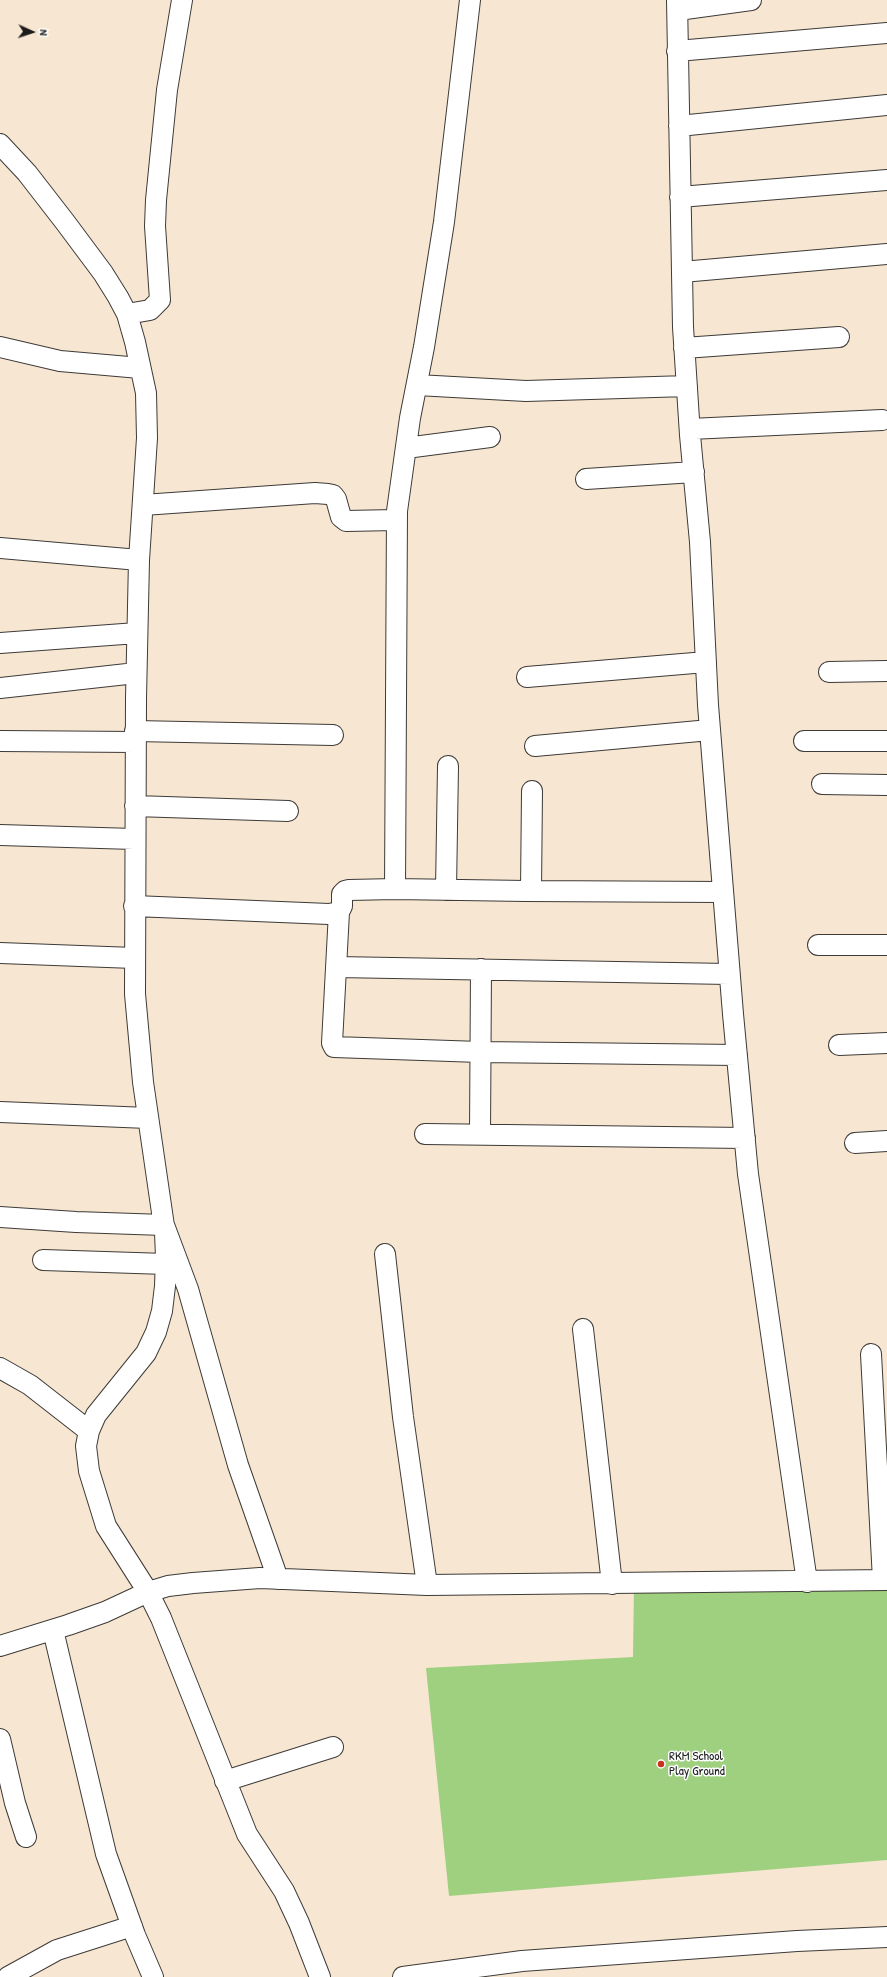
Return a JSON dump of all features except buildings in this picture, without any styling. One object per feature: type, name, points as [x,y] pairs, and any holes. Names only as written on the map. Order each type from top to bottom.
[{"type":"street","points":[[127,314],[150,310],[160,300],[155,226],[156,200],[168,90],[182,0]]},
{"type":"street","points":[[395,889],[396,520],[406,448],[444,222],[470,0]]},
{"type":"street","points":[[751,0],[677,5],[684,348],[700,542],[710,730],[729,974],[748,1174],[807,1582]]},
{"type":"street","points":[[677,51],[887,33]]},
{"type":"street","points":[[679,126],[887,105]]},
{"type":"street","points":[[0,144],[27,173],[103,272],[127,314],[146,392],[148,438],[139,560],[136,673],[134,958],[137,1032],[164,1225],[166,1264],[162,1311],[156,1332],[146,1353],[96,1415],[89,1431],[86,1446],[89,1471],[106,1526],[148,1592],[194,1698],[224,1781],[247,1834],[284,1891],[299,1923],[320,1977]]},
{"type":"street","points":[[680,198],[887,180]]},
{"type":"street","points":[[682,272],[887,254]]},
{"type":"street","points":[[684,348],[839,337]]},
{"type":"street","points":[[0,347],[60,361],[140,368]]},
{"type":"street","points":[[417,385],[526,391],[686,386]]},
{"type":"street","points":[[690,429],[882,420]]},
{"type":"street","points":[[406,448],[490,437]]},
{"type":"street","points":[[586,479],[694,472]]},
{"type":"street","points":[[143,504],[315,493],[333,495],[336,499],[341,518],[346,521],[396,520]]},
{"type":"street","points":[[0,548],[139,560]]},
{"type":"street","points":[[0,643],[138,633]]},
{"type":"street","points":[[527,677],[706,662]]},
{"type":"street","points":[[829,672],[887,671]]},
{"type":"street","points":[[0,688],[136,673]]},
{"type":"street","points":[[535,746],[710,730]]},
{"type":"street","points":[[0,740],[135,737],[333,736]]},
{"type":"street","points":[[804,741],[887,741]]},
{"type":"street","points":[[446,890],[448,766]]},
{"type":"street","points":[[822,784],[887,785]]},
{"type":"street","points":[[531,891],[532,791]]},
{"type":"street","points":[[134,806],[288,811]]},
{"type":"street","points":[[0,835],[134,839]]},
{"type":"street","points":[[723,892],[395,889],[345,891],[342,894],[342,906],[339,912],[332,1043],[334,1047],[480,1052],[737,1055]]},
{"type":"street","points":[[134,906],[329,914],[339,912]]},
{"type":"street","points":[[818,945],[887,945]]},
{"type":"street","points":[[0,953],[134,958]]},
{"type":"street","points":[[337,966],[729,974]]},
{"type":"street","points":[[480,1134],[481,969]]},
{"type":"street","points":[[839,1045],[887,1043]]},
{"type":"street","points":[[0,1112],[148,1118]]},
{"type":"street","points":[[425,1134],[745,1138]]},
{"type":"street","points":[[855,1143],[887,1141]]},
{"type":"street","points":[[0,1217],[76,1222],[164,1225]]},
{"type":"street","points":[[164,1225],[188,1288],[238,1464],[278,1579]]},
{"type":"street","points":[[385,1254],[403,1417],[427,1585]]},
{"type":"street","points":[[43,1260],[166,1264]]},
{"type":"street","points":[[583,1329],[612,1584]]},
{"type":"street","points":[[0,1646],[105,1612],[148,1592],[168,1586],[260,1578],[427,1585],[885,1580],[871,1354]]},
{"type":"street","points":[[0,1368],[30,1385],[89,1431]]},
{"type":"street","points":[[53,1630],[106,1854],[132,1926],[153,1977]]},
{"type":"street","points":[[0,1739],[15,1803],[26,1837]]},
{"type":"street","points":[[224,1781],[333,1747]]},
{"type":"street","points":[[8,1977],[39,1969],[57,1950],[132,1926]]},
{"type":"street","points":[[403,1977],[522,1962],[797,1941],[887,1937]]},
{"type":"green space","name":"RKM School Play Ground","points":[[634,1582],[887,1587],[887,1860],[449,1896],[426,1668],[633,1657]]},
{"type":"place","name":"RKM School Play Ground","points":[[661,1764]]}]
